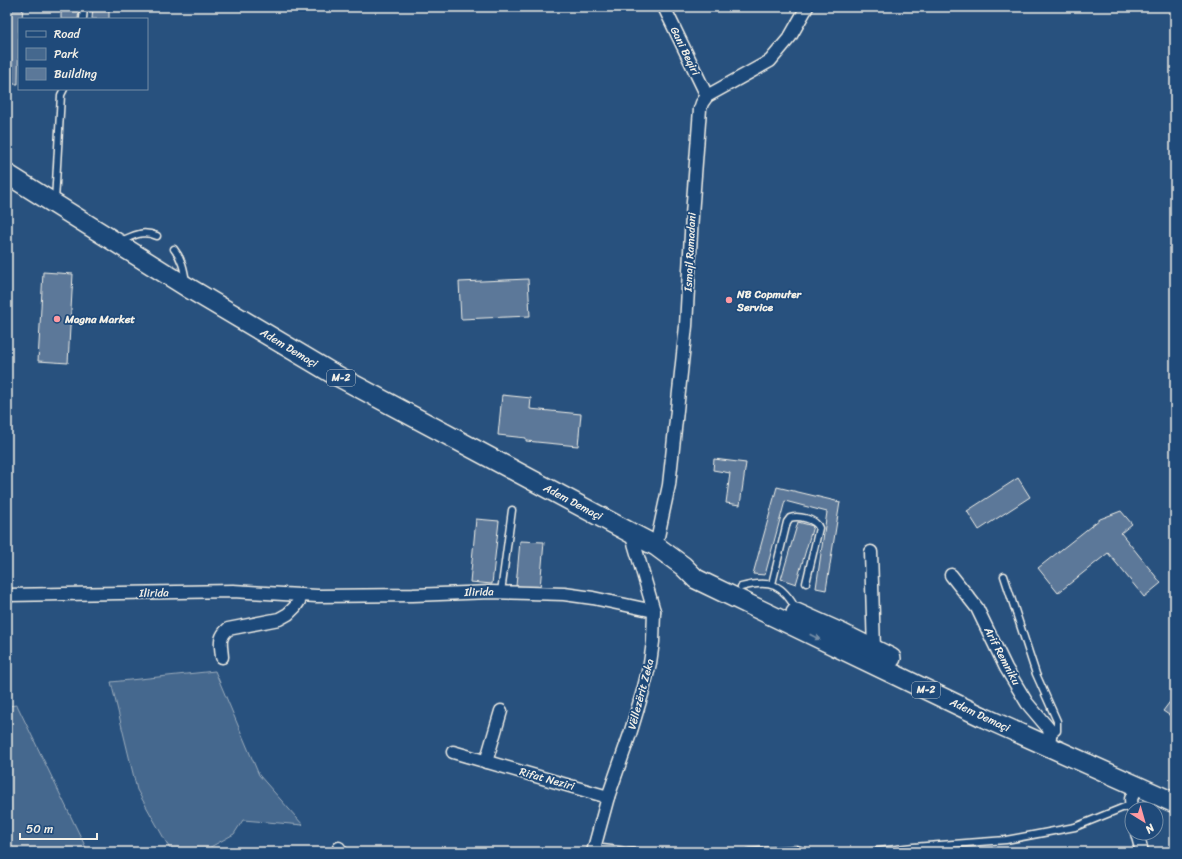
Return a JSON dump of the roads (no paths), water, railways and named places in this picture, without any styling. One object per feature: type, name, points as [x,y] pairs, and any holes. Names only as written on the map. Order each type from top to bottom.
[{"type":"main road","name":"Adem Demaçi","points":[[7,174],[187,287],[330,372],[656,546],[683,566],[696,579],[985,718],[1133,800],[1175,804]]},
{"type":"main road","name":"Adem Demaçi","points":[[683,566],[701,568],[799,615],[843,634],[1050,737],[1175,791]]},
{"type":"street","name":"Gani Beqiri","points":[[664,7],[707,96]]},
{"type":"street","points":[[707,96],[770,61],[790,37],[808,7]]},
{"type":"street","name":"Ismajl Ramadani","points":[[656,546],[669,485],[686,326],[700,109],[702,102],[707,96]]},
{"type":"street","name":"Vëllezërit Zeka","points":[[594,849],[608,797],[630,734],[649,670],[653,642],[654,611],[631,533]]},
{"type":"street","points":[[871,552],[874,650]]},
{"type":"street","name":"Arif Remniku","points":[[951,575],[976,608],[1006,668],[1048,729],[1050,737]]},
{"type":"street","name":"Ilirida","points":[[7,595],[233,591],[317,596],[501,592],[564,594],[593,598],[654,611]]},
{"type":"street","points":[[222,657],[222,634],[228,629],[279,619],[288,614],[295,607],[301,595]]},
{"type":"street","points":[[486,762],[501,711]]},
{"type":"street","name":"Rifat Neziri","points":[[453,752],[608,797]]},
{"type":"street","points":[[1139,841],[1142,852]]},
{"type":"lane","points":[[83,18],[84,7]]},
{"type":"lane","points":[[55,205],[61,95],[64,90]]},
{"type":"lane","points":[[116,243],[140,234],[148,233],[157,236]]},
{"type":"lane","points":[[174,249],[183,264],[187,287]]},
{"type":"lane","points":[[501,592],[512,510]]},
{"type":"lane","points":[[772,584],[787,522],[794,516],[814,522],[818,524],[819,528],[806,583]]},
{"type":"lane","points":[[1004,576],[1036,674],[1057,721],[1057,731],[1050,737]]},
{"type":"lane","points":[[740,587],[759,583],[772,584],[785,593],[793,602],[799,615]]},
{"type":"lane","points":[[871,852],[913,847],[1006,840],[1075,827],[1133,800]]},
{"type":"lane","points":[[594,849],[636,852]]},
{"type":"lane","points":[[749,852],[797,849],[806,852]]},
{"type":"place","name":"NB Copmuter Service","points":[[729,300]]},
{"type":"place","name":"Magna Market","points":[[57,319]]}]
